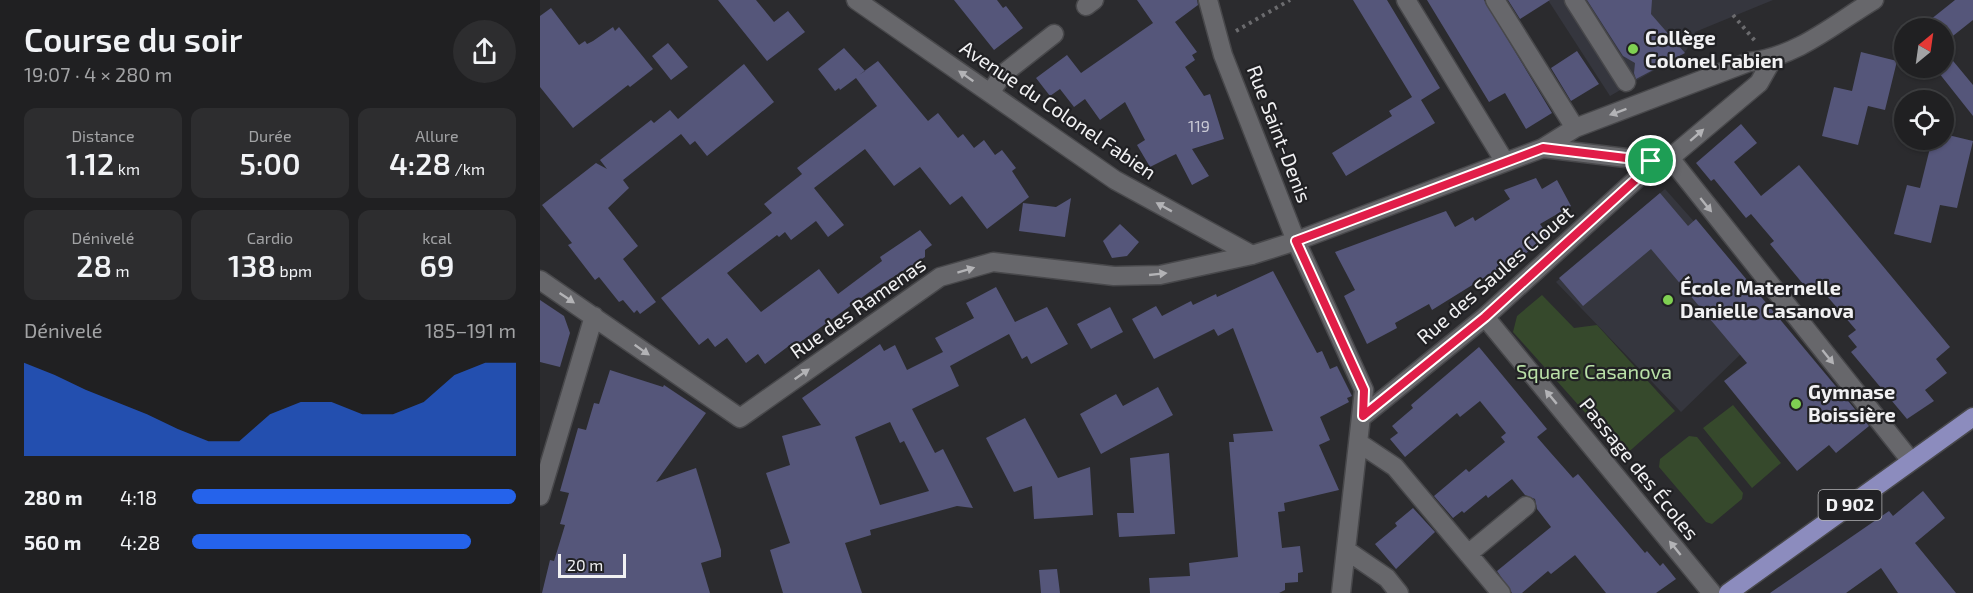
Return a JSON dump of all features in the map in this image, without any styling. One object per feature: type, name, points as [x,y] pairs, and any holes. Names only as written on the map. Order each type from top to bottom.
[{"type":"main road","name":"D 902","points":[[1728,593],[1973,417]]},
{"type":"street","name":"Avenue du Colonel Fabien","points":[[856,0],[1115,180],[1252,255]]},
{"type":"street","name":"Rue Saint-Denis","points":[[1208,0],[1220,41],[1296,241],[1364,390],[1363,416],[1341,593]]},
{"type":"street","points":[[1406,0],[1505,162]]},
{"type":"street","points":[[1495,0],[1575,128]]},
{"type":"street","points":[[1574,0],[1626,82]]},
{"type":"street","points":[[1848,16],[1863,0]]},
{"type":"street","points":[[1252,255],[1296,241],[1543,148],[1575,128],[1749,63],[1772,60],[1814,40],[1874,0]]},
{"type":"street","points":[[990,93],[1003,74],[1054,34]]},
{"type":"street","points":[[1543,148],[1651,161],[1670,159],[1759,83],[1772,60]]},
{"type":"street","points":[[1749,63],[1759,71],[1759,83]]},
{"type":"street","points":[[1670,159],[1911,461]]},
{"type":"street","name":"Rue des Saules Clouet","points":[[1363,416],[1485,317],[1642,174],[1651,161]]},
{"type":"street","name":"Rue des Ramenas","points":[[540,280],[740,418],[940,277],[993,262],[1114,276],[1160,275],[1252,255]]},
{"type":"street","points":[[540,495],[594,316]]},
{"type":"street","name":"Passage des Écoles","points":[[1485,317],[1712,593]]},
{"type":"street","points":[[1359,444],[1395,467],[1501,593]]},
{"type":"street","points":[[1468,554],[1526,506]]},
{"type":"street","points":[[1346,550],[1387,579],[1399,593]]},
{"type":"path","points":[[1220,41],[1290,0]]},
{"type":"path","points":[[1733,15],[1772,60]]},
{"type":"shaded area","name":"Collège Colonel Fabien","points":[[1548,0],[1773,0],[1695,32],[1693,41],[1684,53],[1610,96]]},
{"type":"shaded area","name":"École Maternelle Danielle Casanova","points":[[1665,189],[1779,317],[1681,412],[1556,282]]},
{"type":"green space","name":"Square Casanova","points":[[1542,295],[1574,328],[1597,325],[1675,411],[1624,456],[1513,332],[1517,316]]},
{"type":"green space","points":[[1733,405],[1781,463],[1752,488],[1703,428]]},
{"type":"green space","points":[[1689,436],[1697,437],[1743,493],[1742,499],[1712,524],[1706,522],[1659,467],[1660,459]]},
{"type":"building","points":[[718,0],[756,0],[774,22],[788,11],[805,32],[767,61]]},
{"type":"building","points":[[954,0],[997,0],[1003,8],[1006,6],[1023,28],[994,50]]},
{"type":"building","points":[[1137,0],[1197,0],[1198,5],[1175,22],[1197,52],[1192,55],[1195,60],[1185,67],[1204,96],[1210,94],[1224,139],[1192,149],[1209,176],[1192,185],[1176,154],[1150,167],[1137,145],[1145,140],[1125,102],[1100,120],[1085,99],[1074,107],[1060,89],[1050,96],[1036,78],[1067,55],[1081,73],[1153,23]]},
{"type":"building","points":[[1353,0],[1387,0],[1440,88],[1421,100],[1435,123],[1346,176],[1332,153],[1392,116],[1389,111],[1412,97]]},
{"type":"building","points":[[1427,0],[1484,0],[1552,113],[1526,129],[1505,93],[1489,102]]},
{"type":"building","points":[[1508,0],[1550,0],[1520,19]]},
{"type":"building","points":[[1587,0],[1652,0],[1651,14],[1685,53],[1636,79],[1635,63],[1623,56]]},
{"type":"building","points":[[1955,0],[1973,0],[1973,20],[1954,35],[1954,18],[1932,18]]},
{"type":"building","points":[[551,8],[579,45],[585,41],[587,44],[593,41],[613,27],[615,31],[619,27],[653,69],[630,87],[628,85],[573,128],[540,87],[540,16]]},
{"type":"building","points":[[668,43],[688,67],[671,80],[652,56]]},
{"type":"building","points":[[844,48],[865,71],[878,61],[928,121],[938,113],[958,138],[963,134],[974,148],[984,140],[995,155],[1002,150],[1016,168],[1012,171],[1029,197],[987,229],[962,196],[950,205],[920,167],[894,186],[865,149],[814,188],[844,225],[828,237],[816,221],[791,240],[785,232],[779,237],[777,235],[727,273],[761,312],[819,269],[838,294],[882,261],[880,257],[920,230],[932,245],[925,250],[925,257],[871,291],[792,348],[790,345],[765,364],[758,354],[746,363],[727,338],[715,347],[708,338],[699,345],[661,298],[772,213],[764,204],[802,174],[797,168],[877,106],[856,78],[835,91],[818,69]]},
{"type":"building","points":[[1577,51],[1599,84],[1571,101],[1551,68]]},
{"type":"building","points":[[1861,52],[1894,60],[1894,73],[1885,110],[1868,106],[1858,145],[1822,136],[1834,87],[1852,91]]},
{"type":"building","points":[[1954,62],[1973,85],[1973,116],[1954,90],[1943,78],[1954,78]]},
{"type":"building","points":[[744,64],[774,102],[707,156],[695,141],[690,145],[681,134],[623,180],[629,188],[608,208],[638,246],[623,259],[656,302],[640,314],[637,310],[634,313],[623,300],[619,302],[599,277],[595,280],[568,245],[572,243],[542,205],[596,163],[607,169],[600,160],[651,120],[654,123],[670,110],[678,119]]},
{"type":"building","points":[[1741,124],[1757,143],[1734,162],[1761,196],[1799,165],[1950,347],[1936,359],[1947,373],[1925,390],[1934,401],[1907,419],[1851,352],[1857,347],[1848,336],[1856,330],[1821,289],[1813,296],[1770,244],[1774,241],[1751,214],[1746,218],[1714,179],[1711,181],[1696,163]]},
{"type":"building","points":[[1954,136],[1973,141],[1957,208],[1940,205],[1931,243],[1894,234],[1907,185],[1920,188],[1930,150],[1954,150]]},
{"type":"building","points":[[1536,178],[1542,189],[1557,180],[1571,206],[1540,224],[1548,235],[1513,264],[1511,261],[1432,310],[1429,304],[1395,323],[1397,328],[1367,344],[1344,296],[1355,290],[1335,252],[1446,211],[1455,227],[1473,217],[1475,221],[1510,199],[1504,190]]},
{"type":"building","points":[[1660,193],[1688,226],[1696,219],[1869,426],[1836,453],[1829,445],[1797,471],[1724,381],[1747,363],[1651,249],[1583,306],[1559,278]]},
{"type":"building","points":[[1071,198],[1065,237],[1019,231],[1023,203],[1056,207]]},
{"type":"building","points":[[1120,224],[1139,242],[1127,256],[1112,258],[1103,241]]},
{"type":"building","points":[[1273,271],[1317,353],[1322,351],[1330,369],[1337,366],[1352,396],[1347,398],[1349,402],[1320,417],[1330,440],[1319,445],[1339,490],[1284,503],[1285,511],[1278,512],[1282,548],[1300,546],[1303,572],[1298,573],[1298,582],[1285,583],[1285,590],[1279,593],[1150,593],[1149,578],[1190,576],[1189,563],[1238,557],[1229,442],[1234,442],[1233,434],[1273,431],[1233,328],[1218,336],[1214,329],[1154,359],[1132,319],[1156,306],[1162,316],[1191,301],[1193,305],[1216,294],[1217,297]]},
{"type":"building","points":[[996,287],[1015,322],[1047,307],[1068,344],[1031,364],[1027,356],[1022,359],[1009,334],[950,366],[959,386],[912,409],[935,453],[943,449],[973,508],[957,506],[870,530],[871,535],[845,543],[862,593],[783,593],[770,550],[790,543],[766,473],[790,465],[782,436],[821,425],[802,398],[880,344],[884,351],[895,345],[907,370],[943,352],[935,338],[974,318],[966,303]],"holes":[[[890,422],[900,443],[904,441],[929,491],[880,505],[855,437]]]},
{"type":"building","points":[[540,300],[564,316],[570,333],[560,367],[540,362]]},
{"type":"building","points":[[1110,307],[1123,332],[1091,349],[1077,324]]},
{"type":"building","points":[[1479,347],[1547,429],[1537,437],[1573,478],[1578,474],[1645,553],[1647,551],[1660,566],[1663,563],[1676,579],[1656,593],[1606,593],[1575,555],[1551,574],[1548,571],[1522,593],[1512,593],[1497,571],[1551,527],[1537,509],[1535,499],[1525,495],[1512,479],[1488,498],[1486,495],[1464,513],[1462,511],[1453,518],[1434,496],[1466,469],[1469,472],[1505,442],[1501,437],[1506,433],[1480,401],[1460,417],[1457,413],[1405,457],[1390,439],[1398,433],[1392,426],[1413,408],[1411,405]]},
{"type":"building","points":[[610,370],[663,387],[664,385],[706,413],[656,482],[696,468],[721,550],[721,557],[701,563],[710,593],[542,593],[550,560],[554,561],[565,525],[560,524],[569,493],[560,491],[578,428],[586,430],[594,403],[599,404]]},
{"type":"building","points":[[1158,387],[1173,415],[1101,454],[1080,414],[1116,394],[1123,406]]},
{"type":"building","points":[[1025,418],[1058,478],[1090,467],[1093,515],[1034,519],[1032,486],[1014,492],[986,438]]},
{"type":"building","points":[[1169,453],[1175,534],[1119,537],[1117,513],[1134,513],[1130,458]]},
{"type":"building","points":[[1923,491],[1945,518],[1915,543],[1956,593],[1898,593],[1881,568],[1846,593],[1770,593],[1889,511],[1893,516]]},
{"type":"building","points":[[1413,508],[1435,532],[1396,569],[1375,544],[1397,526],[1395,523]]},
{"type":"building","points":[[1057,569],[1060,593],[1041,593],[1039,570]]},
{"type":"place","name":"Collège Colonel Fabien","points":[[1633,49]]},
{"type":"place","name":"École Maternelle Danielle Casanova","points":[[1668,300]]},
{"type":"place","name":"Gymnase Boissière","points":[[1796,404]]},
{"type":"route","points":[[1543,148],[1651,161],[1642,174],[1485,317],[1363,416],[1364,390],[1296,241],[1543,148]]}]
